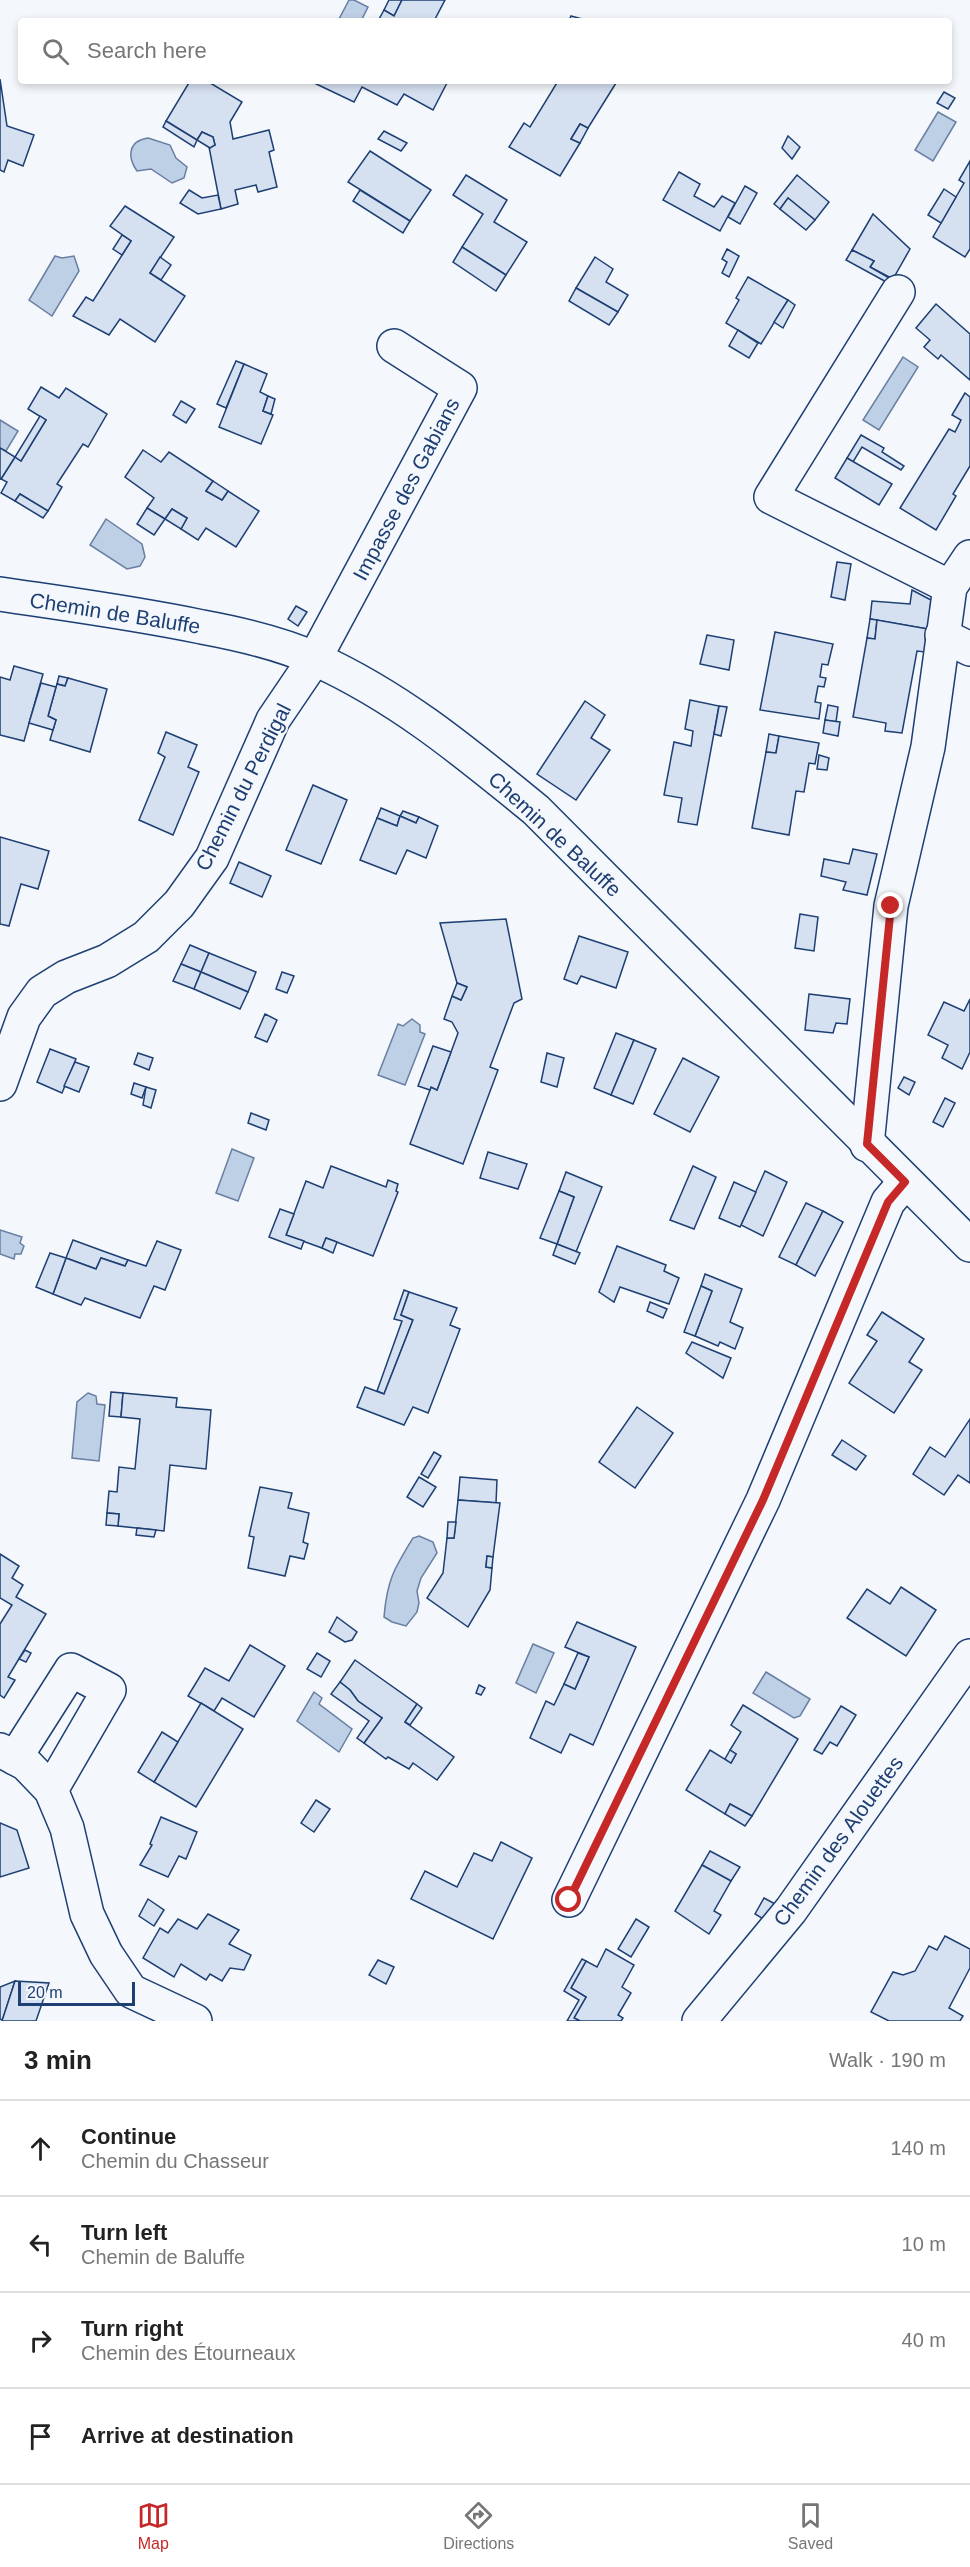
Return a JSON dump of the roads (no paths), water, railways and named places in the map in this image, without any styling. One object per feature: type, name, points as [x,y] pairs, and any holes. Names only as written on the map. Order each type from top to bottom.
[{"type":"street","points":[[898,292],[771,497],[950,587]]},
{"type":"street","name":"Impasse des Gabians","points":[[315,658],[460,388],[394,346]]},
{"type":"street","points":[[867,1144],[891,906],[928,747],[956,642],[950,587],[970,557]]},
{"type":"street","name":"Chemin de Baluffe","points":[[0,594],[157,618],[214,629],[278,646],[315,658],[400,703],[467,753],[536,810],[970,1245]]},
{"type":"street","name":"Chemin du Perdigal","points":[[0,1084],[24,1017],[42,992],[66,977],[107,960],[146,937],[179,904],[212,858],[273,720],[315,658]]},
{"type":"street","points":[[569,1900],[763,1500],[888,1202],[905,1182]]},
{"type":"street","name":"Chemin des Alouettes","points":[[699,2021],[791,1910],[970,1656]]},
{"type":"street","points":[[51,1790],[109,1690],[70,1670],[8,1754],[26,1764],[51,1790],[67,1828],[87,1914],[106,1954],[130,1991],[195,2021]]},
{"type":"water","points":[[349,0],[368,7],[362,18],[340,18]]},
{"type":"water","points":[[938,112],[956,122],[933,161],[915,150]]},
{"type":"water","points":[[148,138],[170,145],[176,158],[187,167],[184,178],[172,183],[151,169],[137,171],[131,150],[136,142]]},
{"type":"water","points":[[55,256],[62,258],[74,256],[79,271],[52,316],[29,300]]},
{"type":"water","points":[[903,357],[918,367],[879,430],[863,420]]},
{"type":"water","points":[[0,420],[18,431],[6,451],[0,448]]},
{"type":"water","points":[[106,519],[142,544],[145,557],[140,566],[127,569],[90,545]]},
{"type":"water","points":[[412,1019],[420,1025],[420,1032],[425,1034],[405,1085],[378,1075],[398,1024],[403,1026]]},
{"type":"water","points":[[232,1149],[254,1158],[238,1201],[216,1193]]},
{"type":"water","points":[[0,1230],[22,1237],[20,1243],[24,1246],[21,1254],[15,1254],[14,1259],[0,1254]]},
{"type":"water","points":[[88,1393],[96,1396],[97,1404],[105,1405],[99,1461],[72,1458],[77,1402]]},
{"type":"water","points":[[419,1536],[433,1542],[437,1553],[421,1578],[417,1591],[419,1603],[417,1612],[406,1626],[384,1617],[385,1604],[389,1584],[396,1567],[413,1538]]},
{"type":"water","points":[[533,1644],[554,1653],[536,1693],[516,1683]]},
{"type":"water","points":[[766,1672],[810,1699],[800,1716],[794,1718],[753,1693]]},
{"type":"water","points":[[314,1692],[322,1698],[319,1704],[352,1729],[339,1752],[297,1721]]}]
